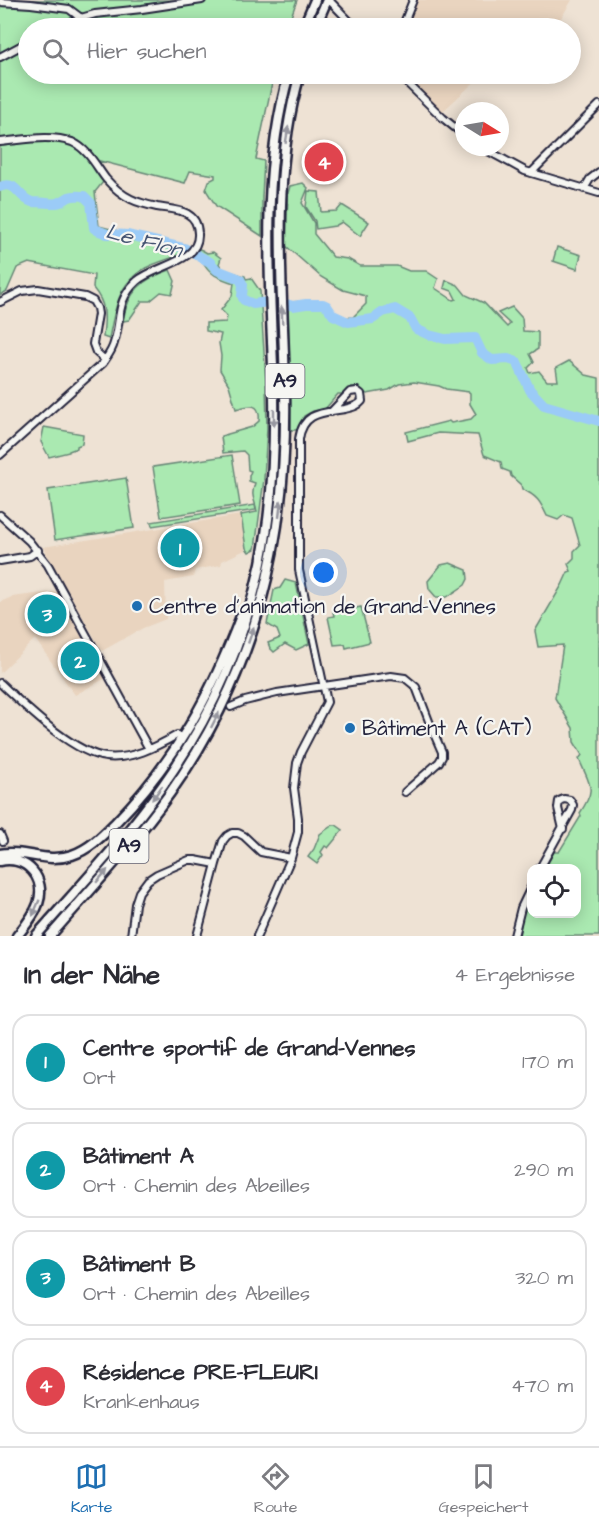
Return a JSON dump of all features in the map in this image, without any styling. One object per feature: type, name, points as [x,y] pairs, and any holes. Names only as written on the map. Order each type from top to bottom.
[{"type":"highway","points":[[307,18],[315,0]]},
{"type":"highway","points":[[320,18],[328,0]]},
{"type":"highway","name":"A9","points":[[36,936],[143,812],[172,772],[213,701],[233,655],[249,608],[266,526],[272,481],[274,418],[269,252],[270,192],[276,128],[287,84]]},
{"type":"highway","name":"A9","points":[[50,936],[162,805],[190,764],[226,697],[243,658],[259,611],[280,514],[285,450],[280,252],[281,194],[288,130],[298,84]]},
{"type":"highway","points":[[0,854],[14,853],[52,859],[78,853],[100,837],[136,800],[181,740],[210,690],[236,630],[258,565]]},
{"type":"highway","points":[[0,861],[10,860],[23,863],[34,872],[40,884],[38,905],[18,936]]},
{"type":"highway","points":[[57,936],[77,905]]},
{"type":"street","points":[[0,2],[69,9],[81,18],[95,14],[202,0]]},
{"type":"street","points":[[328,0],[346,18]]},
{"type":"street","points":[[406,18],[412,0]]},
{"type":"street","points":[[0,57],[18,47]]},
{"type":"street","points":[[408,84],[455,127]]},
{"type":"street","points":[[531,173],[599,105]]},
{"type":"street","points":[[0,142],[58,138],[74,143],[92,159],[107,180],[129,198],[148,205],[182,211],[194,221],[198,230],[196,245],[188,256],[147,274],[133,285],[122,303],[115,342],[105,360],[0,455]]},
{"type":"street","points":[[497,156],[531,173],[599,193]]},
{"type":"street","points":[[584,189],[590,179],[599,172]]},
{"type":"street","points":[[0,302],[22,291],[38,289],[85,297],[93,301],[98,314],[93,344],[96,352],[105,360]]},
{"type":"street","points":[[257,936],[291,858],[298,832],[294,788],[297,763],[327,702],[299,570],[298,440],[303,425],[308,419],[315,415],[331,412],[358,406],[362,401],[361,394],[350,392],[331,412]]},
{"type":"street","points":[[0,515],[38,550],[48,565],[149,749]]},
{"type":"street","points":[[0,561],[30,556],[38,550]]},
{"type":"street","points":[[231,707],[268,695],[391,676],[405,678],[416,687],[442,752],[439,762],[405,792]]},
{"type":"street","points":[[0,683],[73,745],[106,758],[134,754],[177,735]]},
{"type":"street","points":[[542,864],[563,829]]},
{"type":"street","points":[[197,936],[216,864],[223,841],[227,836],[232,832],[238,833],[261,852],[291,858]]},
{"type":"street","points":[[131,936],[135,904],[139,892],[148,880],[189,860],[216,864]]},
{"type":"street","points":[[514,936],[527,894]]},
{"type":"shaded area","points":[[415,0],[572,0],[561,18],[409,18]]},
{"type":"shaded area","points":[[415,84],[472,84],[442,112]]},
{"type":"shaded area","points":[[241,515],[245,550],[222,561],[221,565],[195,570],[193,577],[165,582],[166,619],[143,628],[102,651],[43,547]]},
{"type":"shaded area","points":[[58,591],[106,678],[75,695],[35,639],[0,673],[0,602],[12,597]]},
{"type":"green space","points":[[0,0],[297,0],[291,18],[18,18],[18,84],[272,84],[256,159],[264,161],[262,236],[216,206],[206,190],[209,181],[215,178],[215,175],[190,171],[185,183],[100,161],[103,182],[95,192],[99,226],[164,243],[181,245],[187,247],[187,250],[152,265],[132,278],[120,295],[109,339],[103,337],[104,311],[101,300],[93,288],[94,275],[29,263],[17,268],[7,291],[0,295]]},
{"type":"green space","points":[[303,183],[308,188],[302,203],[314,223],[314,234],[333,257],[348,259],[360,266],[397,266],[409,271],[426,271],[438,279],[435,288],[453,300],[456,299],[452,291],[444,288],[446,280],[458,285],[466,295],[484,303],[507,327],[510,324],[498,313],[512,307],[522,318],[523,331],[538,332],[538,349],[530,354],[534,362],[528,368],[530,373],[539,371],[547,381],[558,381],[556,368],[569,361],[586,375],[599,378],[599,936],[519,936],[527,900],[527,918],[581,918],[581,864],[548,864],[554,852],[559,852],[581,816],[580,813],[589,797],[590,786],[579,759],[582,755],[574,742],[573,728],[555,698],[563,645],[538,647],[535,631],[568,572],[571,571],[568,564],[574,558],[574,551],[580,545],[572,518],[564,515],[558,520],[547,516],[538,500],[522,489],[510,472],[502,469],[501,462],[484,455],[478,435],[438,433],[408,441],[406,432],[449,421],[451,423],[471,419],[476,414],[470,404],[469,392],[414,382],[367,394],[358,387],[351,387],[343,394],[338,394],[325,409],[313,411],[304,416],[297,430],[291,430],[288,302],[311,301],[341,318],[353,317],[366,304],[366,296],[343,290],[321,277],[286,246],[290,186]]},
{"type":"green space","points":[[308,191],[319,192],[321,212],[337,211],[342,205],[369,222],[360,236],[342,222],[335,226],[316,229],[315,221],[306,207]]},
{"type":"green space","points":[[557,247],[581,255],[577,269],[553,261]]},
{"type":"green space","points":[[199,249],[207,253],[213,252],[221,258],[219,264],[223,269],[245,276],[246,279],[251,278],[260,291],[267,428],[264,479],[255,549],[249,552],[246,548],[241,515],[257,512],[253,495],[255,483],[249,481],[251,471],[248,470],[247,455],[243,451],[223,453],[221,436],[252,427],[259,421],[259,415],[253,406],[236,409],[229,385],[220,370],[221,334],[206,331],[206,323],[226,322],[227,316],[221,310],[232,296],[234,283],[211,272],[197,253]]},
{"type":"green space","points":[[170,270],[175,281],[172,294],[161,292],[150,301],[142,301],[129,320],[123,321],[129,302],[138,288],[144,282]]},
{"type":"green space","points":[[44,427],[83,434],[82,444],[69,452],[49,457],[41,442]]},
{"type":"green space","points":[[232,455],[240,505],[161,517],[153,467]]},
{"type":"green space","points":[[126,478],[134,528],[55,540],[48,490]]},
{"type":"green space","points":[[255,505],[256,510],[152,526],[151,522]]},
{"type":"green space","points":[[450,563],[467,570],[468,579],[465,585],[447,597],[436,597],[429,589],[428,581],[441,565]]},
{"type":"green space","points":[[285,580],[296,583],[309,644],[296,650],[285,644],[274,652],[268,643],[280,638],[277,630],[267,624],[274,590],[280,588]]},
{"type":"green space","points":[[361,607],[370,642],[346,648],[345,644],[334,645],[328,617],[334,616],[333,612]]},
{"type":"green space","points":[[333,825],[343,830],[328,848],[325,846],[321,852],[323,855],[317,864],[308,857],[320,834]]},
{"type":"waterway","name":"Le Flon","points":[[0,187],[6,185],[14,187],[23,197],[32,202],[54,203],[71,196],[84,196],[91,203],[94,228],[97,230],[107,234],[128,235],[184,248],[210,262],[217,270],[240,279],[243,285],[244,300],[253,304],[276,301],[293,306],[323,304],[333,315],[348,322],[373,319],[383,312],[395,309],[410,318],[416,329],[429,335],[445,339],[475,338],[482,353],[492,360],[508,359],[517,362],[530,390],[544,405],[599,421]]},
{"type":"tunnel","points":[[188,729],[231,707]]},
{"type":"place","name":"Résidence PRE-FLEURI","points":[[324,162]]},
{"type":"place","name":"Centre sportif de Grand-Vennes","points":[[180,548]]},
{"type":"place","name":"Centre d'animation de Grand-Vennes","points":[[137,606]]},
{"type":"place","name":"Bâtiment B","points":[[47,614]]},
{"type":"place","name":"Bâtiment A","points":[[80,661]]},
{"type":"place","name":"Bâtiment A (CAT)","points":[[350,728]]}]
